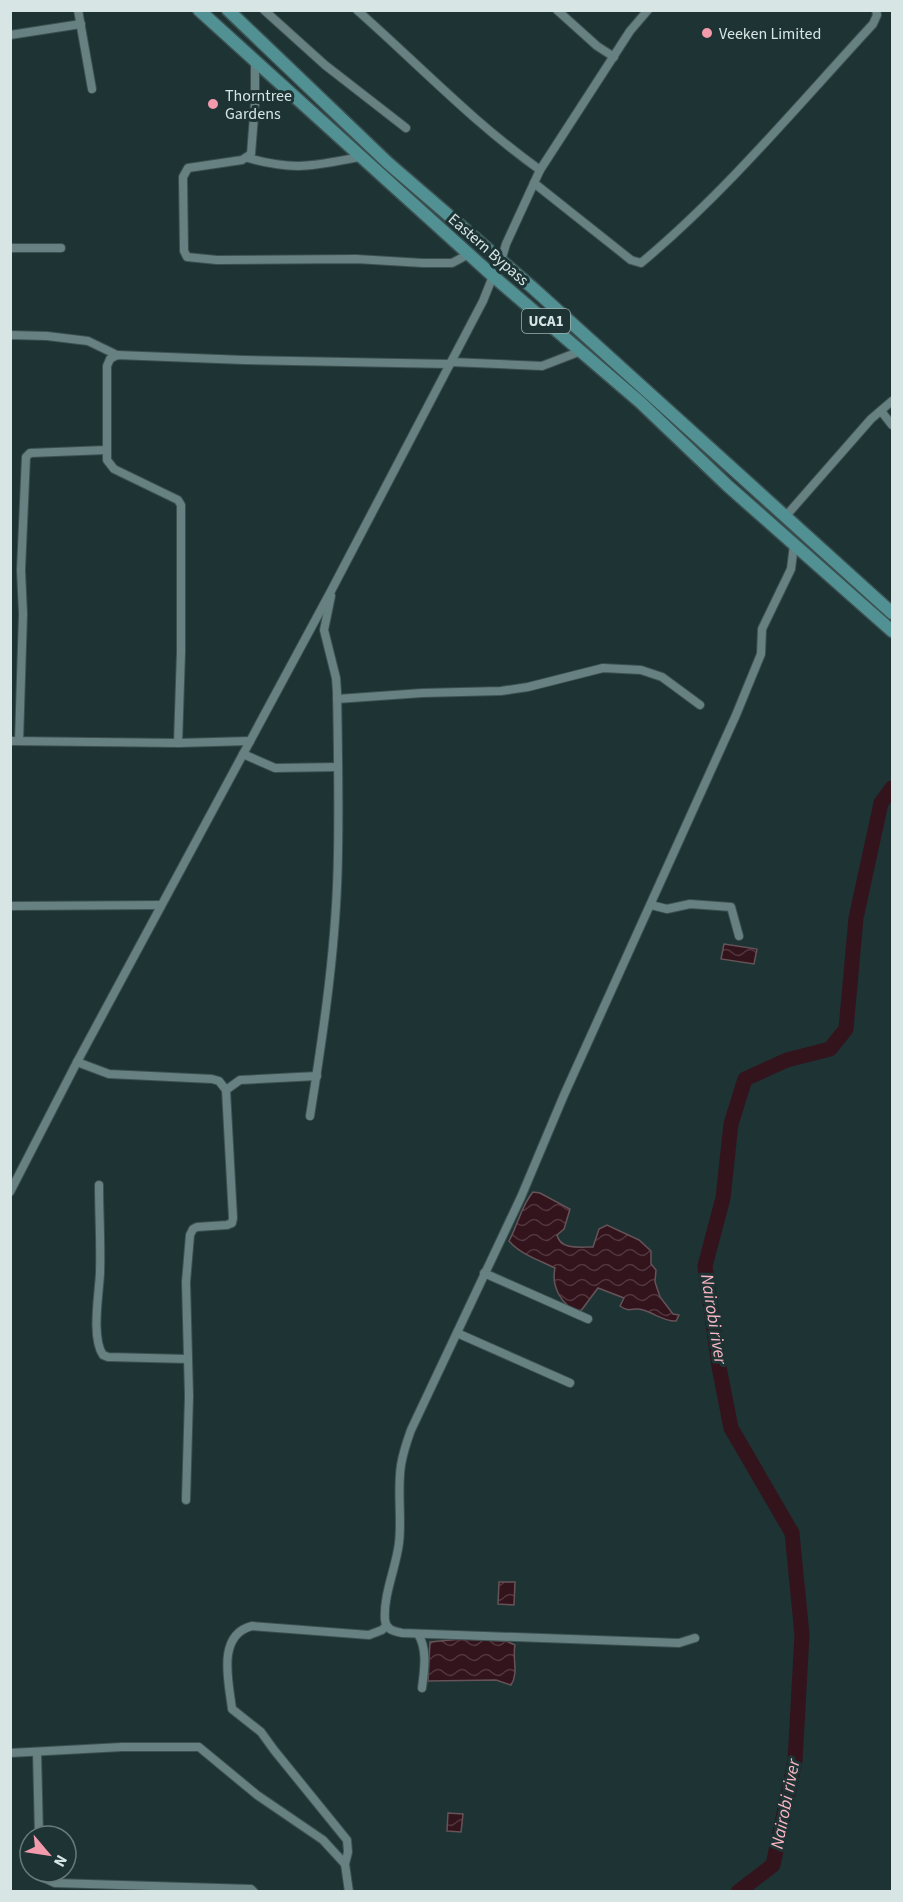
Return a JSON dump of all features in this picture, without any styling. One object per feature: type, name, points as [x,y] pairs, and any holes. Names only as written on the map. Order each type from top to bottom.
[{"type":"main road","name":"Eastern Bypass","points":[[200,10],[360,157],[493,276],[582,351],[794,545],[892,631]]},
{"type":"main road","name":"Eastern Bypass","points":[[228,10],[388,163],[501,261],[892,614]]},
{"type":"street","points":[[78,10],[92,89]]},
{"type":"street","points":[[264,10],[325,65],[406,128]]},
{"type":"street","points":[[357,10],[463,109],[506,146],[540,170]]},
{"type":"street","points":[[557,10],[597,46],[614,57]]},
{"type":"street","points":[[501,261],[506,244],[540,170],[630,31],[648,10]]},
{"type":"street","points":[[534,183],[631,260],[641,263],[716,193],[768,138],[873,24],[877,15],[876,10]]},
{"type":"street","points":[[10,34],[81,24]]},
{"type":"street","points":[[248,158],[253,148],[255,60]]},
{"type":"street","points":[[360,157],[312,167],[273,165],[248,158],[188,168],[183,177],[184,251],[187,258],[217,260],[356,259],[423,263],[452,262],[469,254]]},
{"type":"street","points":[[10,248],[61,248]]},
{"type":"street","points":[[10,1192],[161,905],[332,591],[483,301],[493,276]]},
{"type":"street","points":[[10,335],[47,336],[88,341],[117,355],[244,360],[542,366],[582,351]]},
{"type":"street","points":[[117,355],[110,359],[107,366],[107,460],[114,469],[178,500],[181,505],[181,652],[178,743]]},
{"type":"street","points":[[784,517],[823,471],[892,401]]},
{"type":"street","points":[[881,411],[892,425]]},
{"type":"street","points":[[106,450],[30,453],[26,457],[21,570],[22,614],[15,741],[178,743],[250,741]]},
{"type":"street","points":[[695,1638],[680,1643],[418,1634],[392,1631],[386,1626],[385,1620],[387,1599],[399,1545],[400,1466],[405,1446],[520,1197],[755,672],[761,654],[762,629],[791,569],[794,545]]},
{"type":"street","points":[[310,1116],[324,1030],[338,854],[336,678],[324,630],[332,591]]},
{"type":"street","points":[[337,699],[422,693],[501,691],[537,685],[603,668],[642,670],[662,677],[700,705]]},
{"type":"street","points":[[243,753],[275,768],[338,767]]},
{"type":"street","points":[[651,905],[667,909],[690,904],[731,907],[739,936]]},
{"type":"street","points":[[10,906],[161,905]]},
{"type":"street","points":[[77,1062],[109,1074],[212,1079],[219,1081],[226,1090],[233,1218],[232,1222],[227,1225],[197,1227],[190,1235],[186,1282],[188,1359],[186,1500]]},
{"type":"street","points":[[226,1090],[240,1080],[317,1076]]},
{"type":"street","points":[[99,1185],[100,1273],[96,1319],[99,1350],[108,1357],[188,1359]]},
{"type":"street","points":[[484,1273],[588,1319]]},
{"type":"street","points":[[457,1333],[570,1383]]},
{"type":"street","points":[[349,1892],[345,1864],[348,1852],[347,1840],[273,1750],[261,1732],[232,1709],[227,1656],[230,1644],[236,1635],[243,1628],[252,1626],[369,1635],[386,1626]]},
{"type":"street","points":[[418,1634],[424,1651],[422,1688]]},
{"type":"street","points":[[10,1754],[122,1747],[199,1747],[257,1795],[323,1840],[345,1864]]},
{"type":"street","points":[[37,1752],[39,1824]]},
{"type":"street","points":[[61,1884],[78,1888],[251,1889],[254,1892]]},
{"type":"water","points":[[724,944],[757,949],[754,964],[721,959]]},
{"type":"water","points":[[533,1192],[540,1193],[570,1209],[564,1229],[557,1235],[559,1240],[566,1245],[593,1247],[599,1229],[607,1225],[639,1240],[651,1251],[651,1264],[656,1270],[655,1282],[660,1297],[673,1314],[679,1315],[676,1321],[640,1309],[624,1308],[620,1306],[624,1298],[598,1288],[580,1312],[568,1305],[556,1288],[555,1268],[524,1253],[509,1241],[525,1203]]},
{"type":"water","points":[[499,1582],[515,1582],[514,1605],[498,1604]]},
{"type":"water","points":[[461,1639],[506,1641],[515,1645],[515,1676],[511,1685],[496,1680],[428,1681],[430,1642]]},
{"type":"water","points":[[448,1813],[463,1814],[461,1832],[447,1831]]},
{"type":"waterway","name":"Nairobi river","points":[[738,1892],[773,1865],[795,1761],[802,1635],[792,1533],[731,1428],[719,1367],[705,1266],[723,1198],[731,1124],[745,1079],[787,1060],[830,1049],[846,1029],[856,918],[881,803],[892,788]]},
{"type":"place","name":"Veeken Limited","points":[[707,33]]},
{"type":"place","name":"Thorntree Gardens","points":[[213,104]]}]
